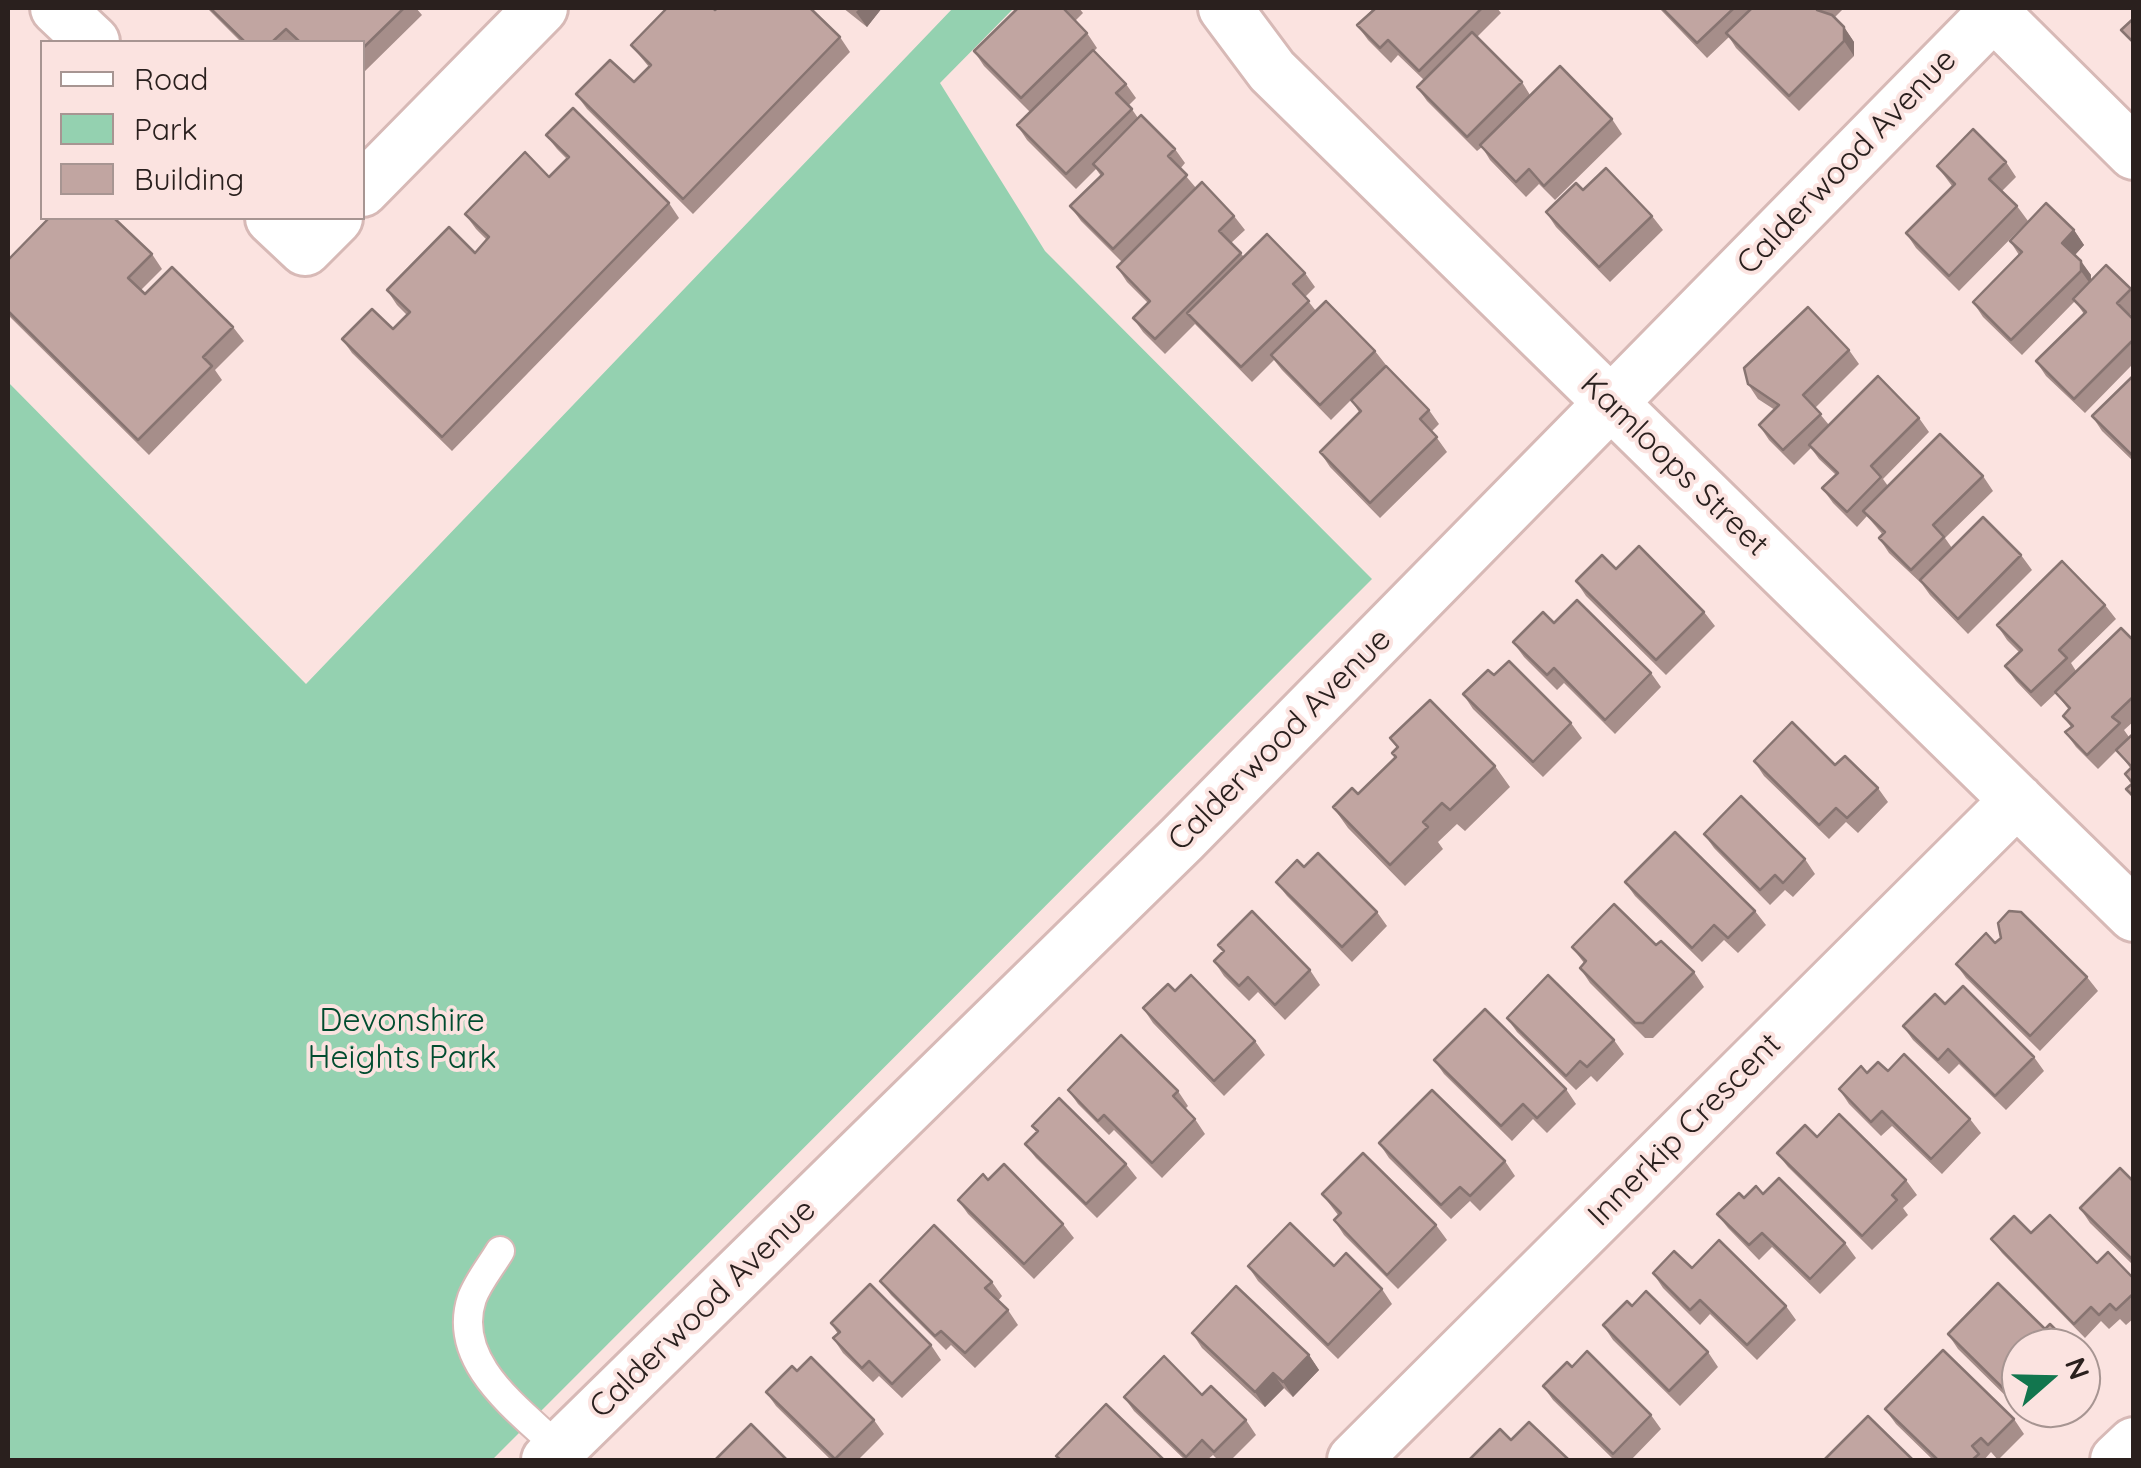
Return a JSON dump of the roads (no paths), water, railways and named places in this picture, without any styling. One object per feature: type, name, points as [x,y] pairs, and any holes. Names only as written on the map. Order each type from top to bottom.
[{"type":"street","points":[[58,8],[91,40]]},
{"type":"street","points":[[365,187],[542,8]]},
{"type":"street","name":"Kamloops Street","points":[[1225,8],[1272,71],[2134,914]]},
{"type":"street","points":[[1994,9],[2134,153]]},
{"type":"street","name":"Calderwood Avenue","points":[[554,1455],[1182,840],[1994,9]]},
{"type":"street","points":[[274,220],[304,249],[334,220]]},
{"type":"street","name":"Innerkip Crescent","points":[[1354,1460],[2017,800]]},
{"type":"street","points":[[2117,1460],[2134,1444]]},
{"type":"lane","points":[[500,1251],[472,1299],[470,1338],[487,1379],[554,1455]]},
{"type":"park label","name":"Devonshire Heights Park","points":[[402,1040]]}]
